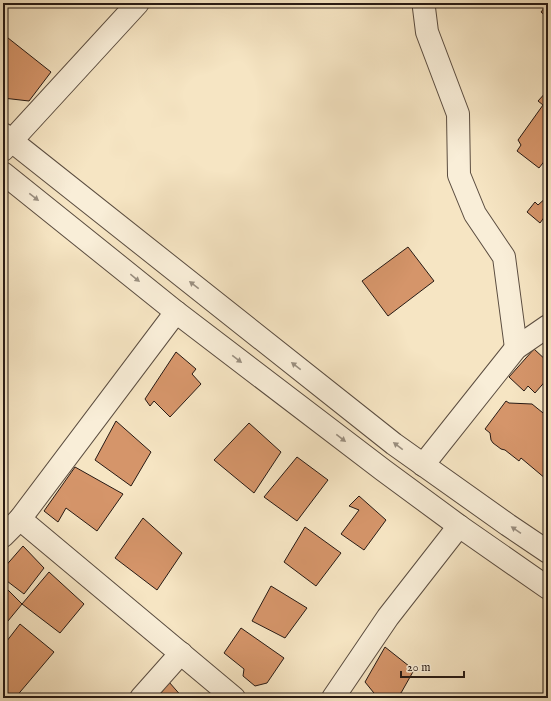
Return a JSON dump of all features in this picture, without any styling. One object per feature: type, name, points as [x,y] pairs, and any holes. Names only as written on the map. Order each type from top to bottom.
[{"type":"street","points":[[138,3],[6,142],[423,465],[548,552]]},
{"type":"street","points":[[424,3],[427,32],[458,114],[459,175],[475,214],[504,256],[516,348]]},
{"type":"street","points":[[3,173],[176,312],[377,466],[459,526],[548,588]]},
{"type":"street","points":[[3,536],[20,519],[176,312]]},
{"type":"street","points":[[423,465],[516,348],[548,326]]},
{"type":"street","points":[[20,519],[234,698]]},
{"type":"street","points":[[333,698],[388,616],[459,526]]},
{"type":"street","points":[[141,698],[181,653]]},
{"type":"building","points":[[548,3],[548,18],[541,12]]},
{"type":"building","points":[[3,34],[51,72],[29,101],[3,98]]},
{"type":"building","points":[[548,90],[548,159],[546,159],[539,168],[517,151],[521,145],[518,140],[543,105],[538,101]]},
{"type":"building","points":[[548,196],[548,212],[540,223],[527,212],[535,202],[538,205]]},
{"type":"building","points":[[548,220],[548,228],[547,229],[544,225]]},
{"type":"building","points":[[408,247],[434,281],[388,316],[362,281]]},
{"type":"building","points":[[534,349],[548,362],[548,378],[535,393],[528,386],[524,391],[509,377]]},
{"type":"building","points":[[176,352],[196,369],[192,374],[201,384],[170,417],[154,401],[150,406],[145,399]]},
{"type":"building","points":[[506,401],[509,403],[532,404],[548,417],[544,424],[548,427],[548,477],[546,479],[521,458],[519,461],[493,443],[490,433],[485,429]]},
{"type":"building","points":[[116,421],[151,452],[131,486],[95,460]]},
{"type":"building","points":[[249,423],[281,452],[254,493],[214,460]]},
{"type":"building","points":[[297,457],[328,480],[297,521],[264,497]]},
{"type":"building","points":[[75,467],[123,494],[97,531],[66,508],[58,522],[44,511]]},
{"type":"building","points":[[359,496],[386,520],[364,550],[341,534],[359,510],[349,506]]},
{"type":"building","points":[[143,518],[182,553],[157,590],[115,558]]},
{"type":"building","points":[[305,527],[341,553],[316,586],[284,562]]},
{"type":"building","points":[[23,546],[44,568],[24,594],[3,578],[3,569]]},
{"type":"building","points":[[49,572],[84,604],[60,633],[22,604]]},
{"type":"building","points":[[3,585],[22,604],[3,627]]},
{"type":"building","points":[[271,586],[307,608],[285,638],[252,621]]},
{"type":"building","points":[[20,624],[54,652],[15,698],[12,698],[3,689],[3,646]]},
{"type":"building","points":[[241,628],[284,658],[267,683],[255,686],[243,676],[244,669],[224,653]]},
{"type":"building","points":[[385,647],[414,670],[401,693],[390,698],[378,698],[365,682]]},
{"type":"building","points":[[169,682],[183,698],[157,698]]}]
